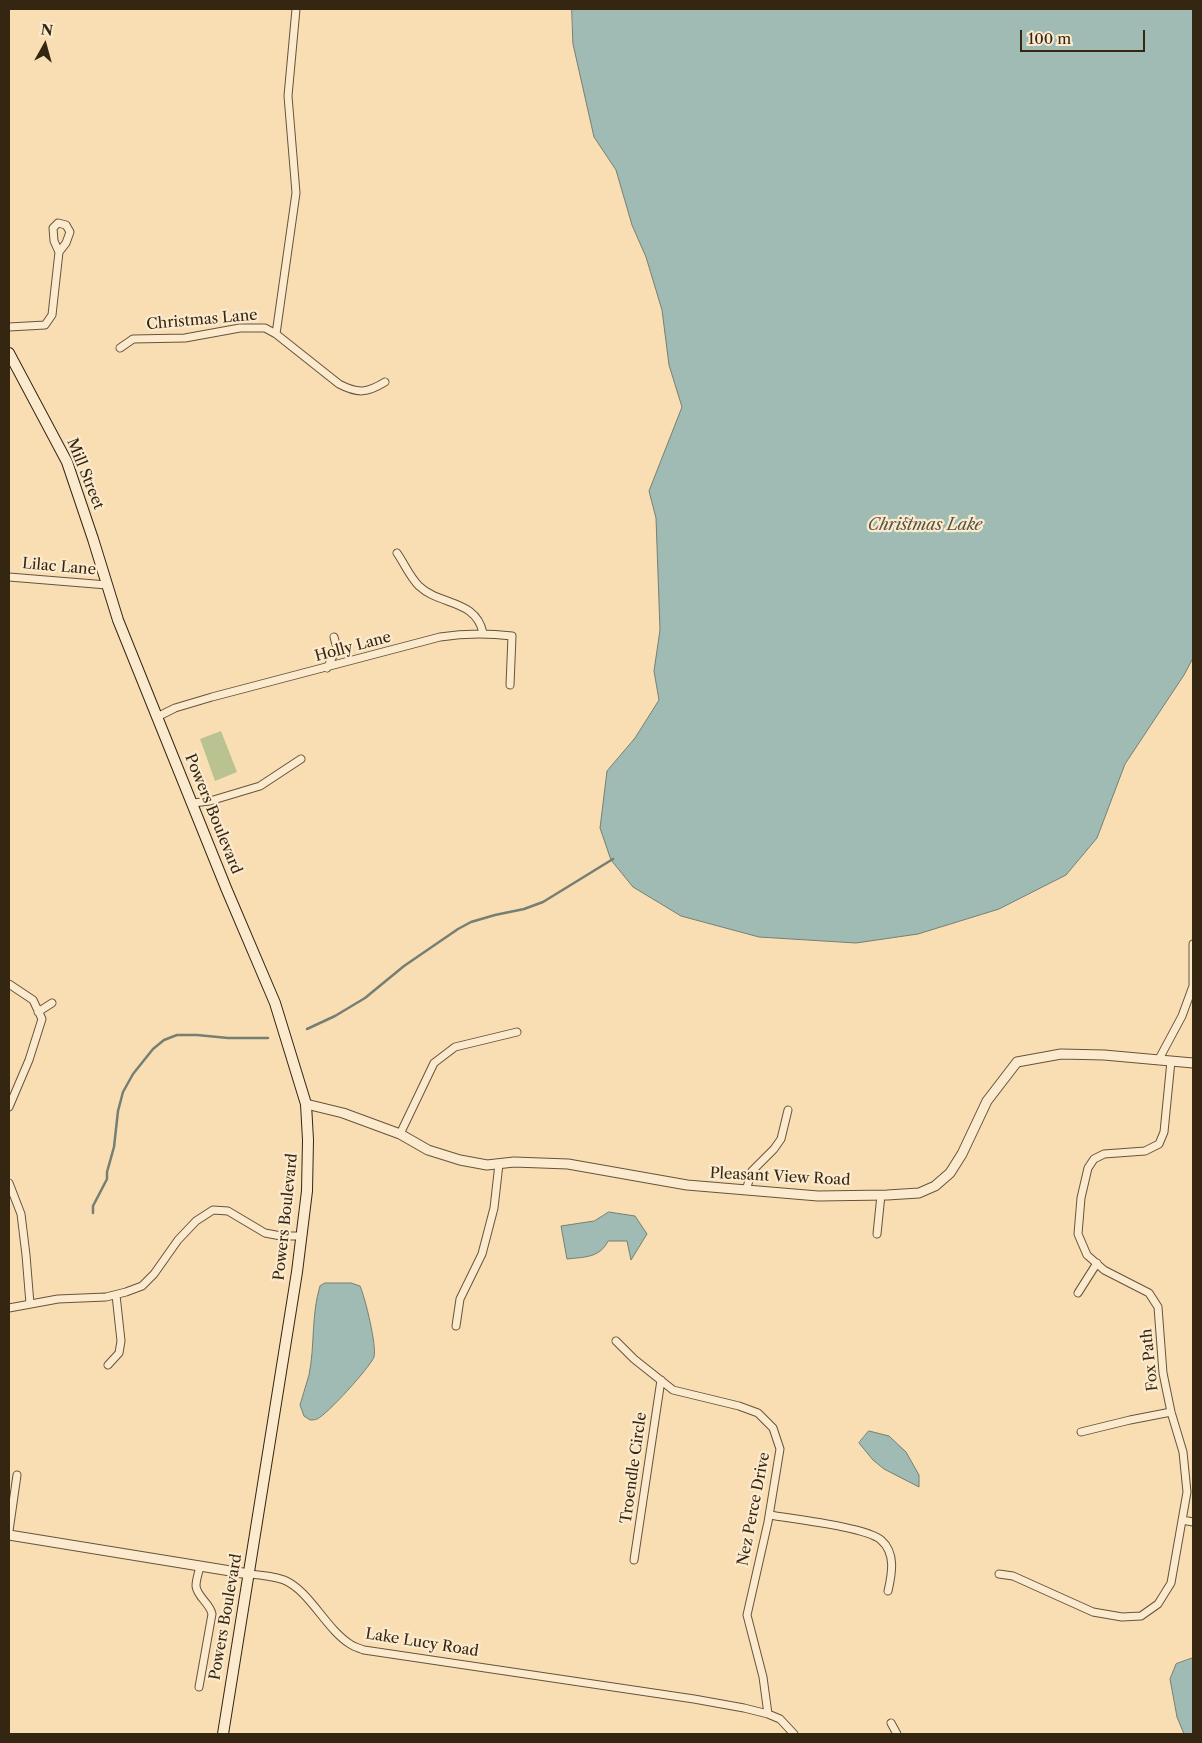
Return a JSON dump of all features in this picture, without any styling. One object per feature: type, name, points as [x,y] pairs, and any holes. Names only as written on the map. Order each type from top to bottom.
[{"type":"main road","name":"Mill Street","points":[[9,353],[67,462],[93,539],[106,585]]},
{"type":"main road","name":"Powers Boulevard","points":[[106,585],[118,620],[226,888],[275,1003],[306,1104],[308,1140],[307,1191],[249,1574],[222,1734]]},
{"type":"street","points":[[276,334],[296,193],[288,96],[296,9]]},
{"type":"street","points":[[9,327],[45,325],[52,315],[59,252]]},
{"type":"street","name":"Christmas Lane","points":[[120,348],[133,339],[185,338],[240,328],[265,328],[276,334],[339,384],[350,390],[363,392],[374,389],[386,382]]},
{"type":"street","points":[[397,553],[420,586],[428,593],[471,611],[481,624],[483,633]]},
{"type":"street","name":"Lilac Lane","points":[[9,577],[106,585]]},
{"type":"street","name":"Holly Lane","points":[[157,717],[175,708],[203,700],[440,637],[483,633],[512,636],[510,684]]},
{"type":"street","points":[[327,668],[337,648],[334,637]]},
{"type":"street","points":[[193,803],[210,801],[260,786],[301,759]]},
{"type":"street","points":[[1158,1059],[1182,1016],[1192,986],[1193,944]]},
{"type":"street","points":[[9,984],[32,1000],[42,1019],[38,1036],[9,1107]]},
{"type":"street","points":[[38,1012],[52,1003]]},
{"type":"street","points":[[400,1134],[434,1063],[455,1047],[517,1032]]},
{"type":"street","name":"Pleasant View Road","points":[[306,1104],[343,1113],[400,1134],[428,1150],[460,1160],[487,1165],[514,1162],[568,1164],[686,1185],[818,1196],[880,1195],[919,1193],[935,1186],[950,1173],[962,1154],[987,1101],[1017,1062],[1061,1054],[1158,1059],[1193,1063]]},
{"type":"street","name":"Fox Path","points":[[999,1574],[1013,1576],[1093,1612],[1122,1617],[1141,1616],[1158,1604],[1171,1583],[1187,1492],[1183,1452],[1171,1412],[1163,1373],[1158,1307],[1149,1293],[1104,1270],[1087,1254],[1078,1234],[1081,1198],[1088,1168],[1094,1159],[1104,1154],[1145,1151],[1159,1144],[1164,1132],[1171,1061]]},
{"type":"street","points":[[746,1190],[752,1171],[774,1149],[781,1139],[788,1110]]},
{"type":"street","points":[[456,1326],[460,1299],[482,1254],[494,1208],[498,1164]]},
{"type":"street","points":[[9,1183],[21,1214],[30,1304]]},
{"type":"street","points":[[877,1234],[880,1195]]},
{"type":"street","points":[[9,1308],[58,1299],[106,1297],[142,1286],[154,1274],[178,1240],[196,1221],[213,1210],[228,1211],[265,1233],[281,1236],[301,1236]]},
{"type":"street","points":[[1078,1293],[1097,1263]]},
{"type":"street","points":[[108,1365],[119,1353],[121,1341],[116,1295]]},
{"type":"street","name":"Nez Perce Drive","points":[[616,1341],[634,1359],[673,1390],[739,1406],[758,1413],[773,1428],[780,1449],[770,1515],[747,1615],[764,1677],[768,1714]]},
{"type":"street","name":"Troendle Circle","points":[[634,1560],[661,1380]]},
{"type":"street","points":[[1081,1432],[1171,1412]]},
{"type":"street","points":[[9,1533],[17,1476]]},
{"type":"street","points":[[770,1515],[826,1524],[874,1535],[886,1545],[890,1554],[892,1576],[888,1590]]},
{"type":"street","points":[[1182,1520],[1193,1522]]},
{"type":"street","name":"Lake Lucy Road","points":[[9,1533],[200,1566],[265,1575],[284,1580],[296,1588],[334,1630],[350,1644],[364,1650],[694,1699],[768,1714]]},
{"type":"street","points":[[200,1566],[196,1587],[212,1614],[200,1687]]},
{"type":"street","points":[[768,1714],[780,1719],[794,1734]]},
{"type":"street","points":[[891,1723],[897,1734]]},
{"type":"green space","points":[[221,731],[237,772],[215,781],[200,739]]},
{"type":"water","name":"Christmas Lake","points":[[572,9],[1193,9],[1193,658],[1184,675],[1125,764],[1097,838],[1066,875],[999,909],[918,934],[856,943],[759,937],[681,916],[633,887],[611,860],[600,828],[607,771],[635,738],[659,700],[654,671],[660,630],[656,518],[649,491],[682,407],[669,365],[662,310],[646,257],[632,225],[616,170],[594,137],[573,44]]},
{"type":"water","points":[[609,1212],[635,1216],[647,1234],[631,1260],[627,1241],[608,1241],[605,1247],[596,1254],[567,1259],[561,1226],[594,1221]]},
{"type":"water","points":[[325,1283],[351,1283],[360,1286],[372,1333],[374,1357],[357,1380],[330,1409],[322,1416],[310,1420],[304,1416],[300,1405],[311,1364],[317,1297],[320,1286]]},
{"type":"water","points":[[869,1431],[889,1436],[906,1452],[919,1475],[919,1487],[884,1469],[873,1460],[859,1443]]},
{"type":"water","points":[[1193,1658],[1193,1734],[1184,1734],[1177,1717],[1170,1679],[1176,1664]]},
{"type":"waterway","points":[[307,1029],[335,1016],[365,998],[404,966],[458,929],[471,922],[524,909],[543,902],[613,859]]},
{"type":"waterway","points":[[93,1213],[93,1206],[107,1179],[123,1092],[133,1074],[153,1049],[164,1040],[177,1035],[268,1038]]}]
